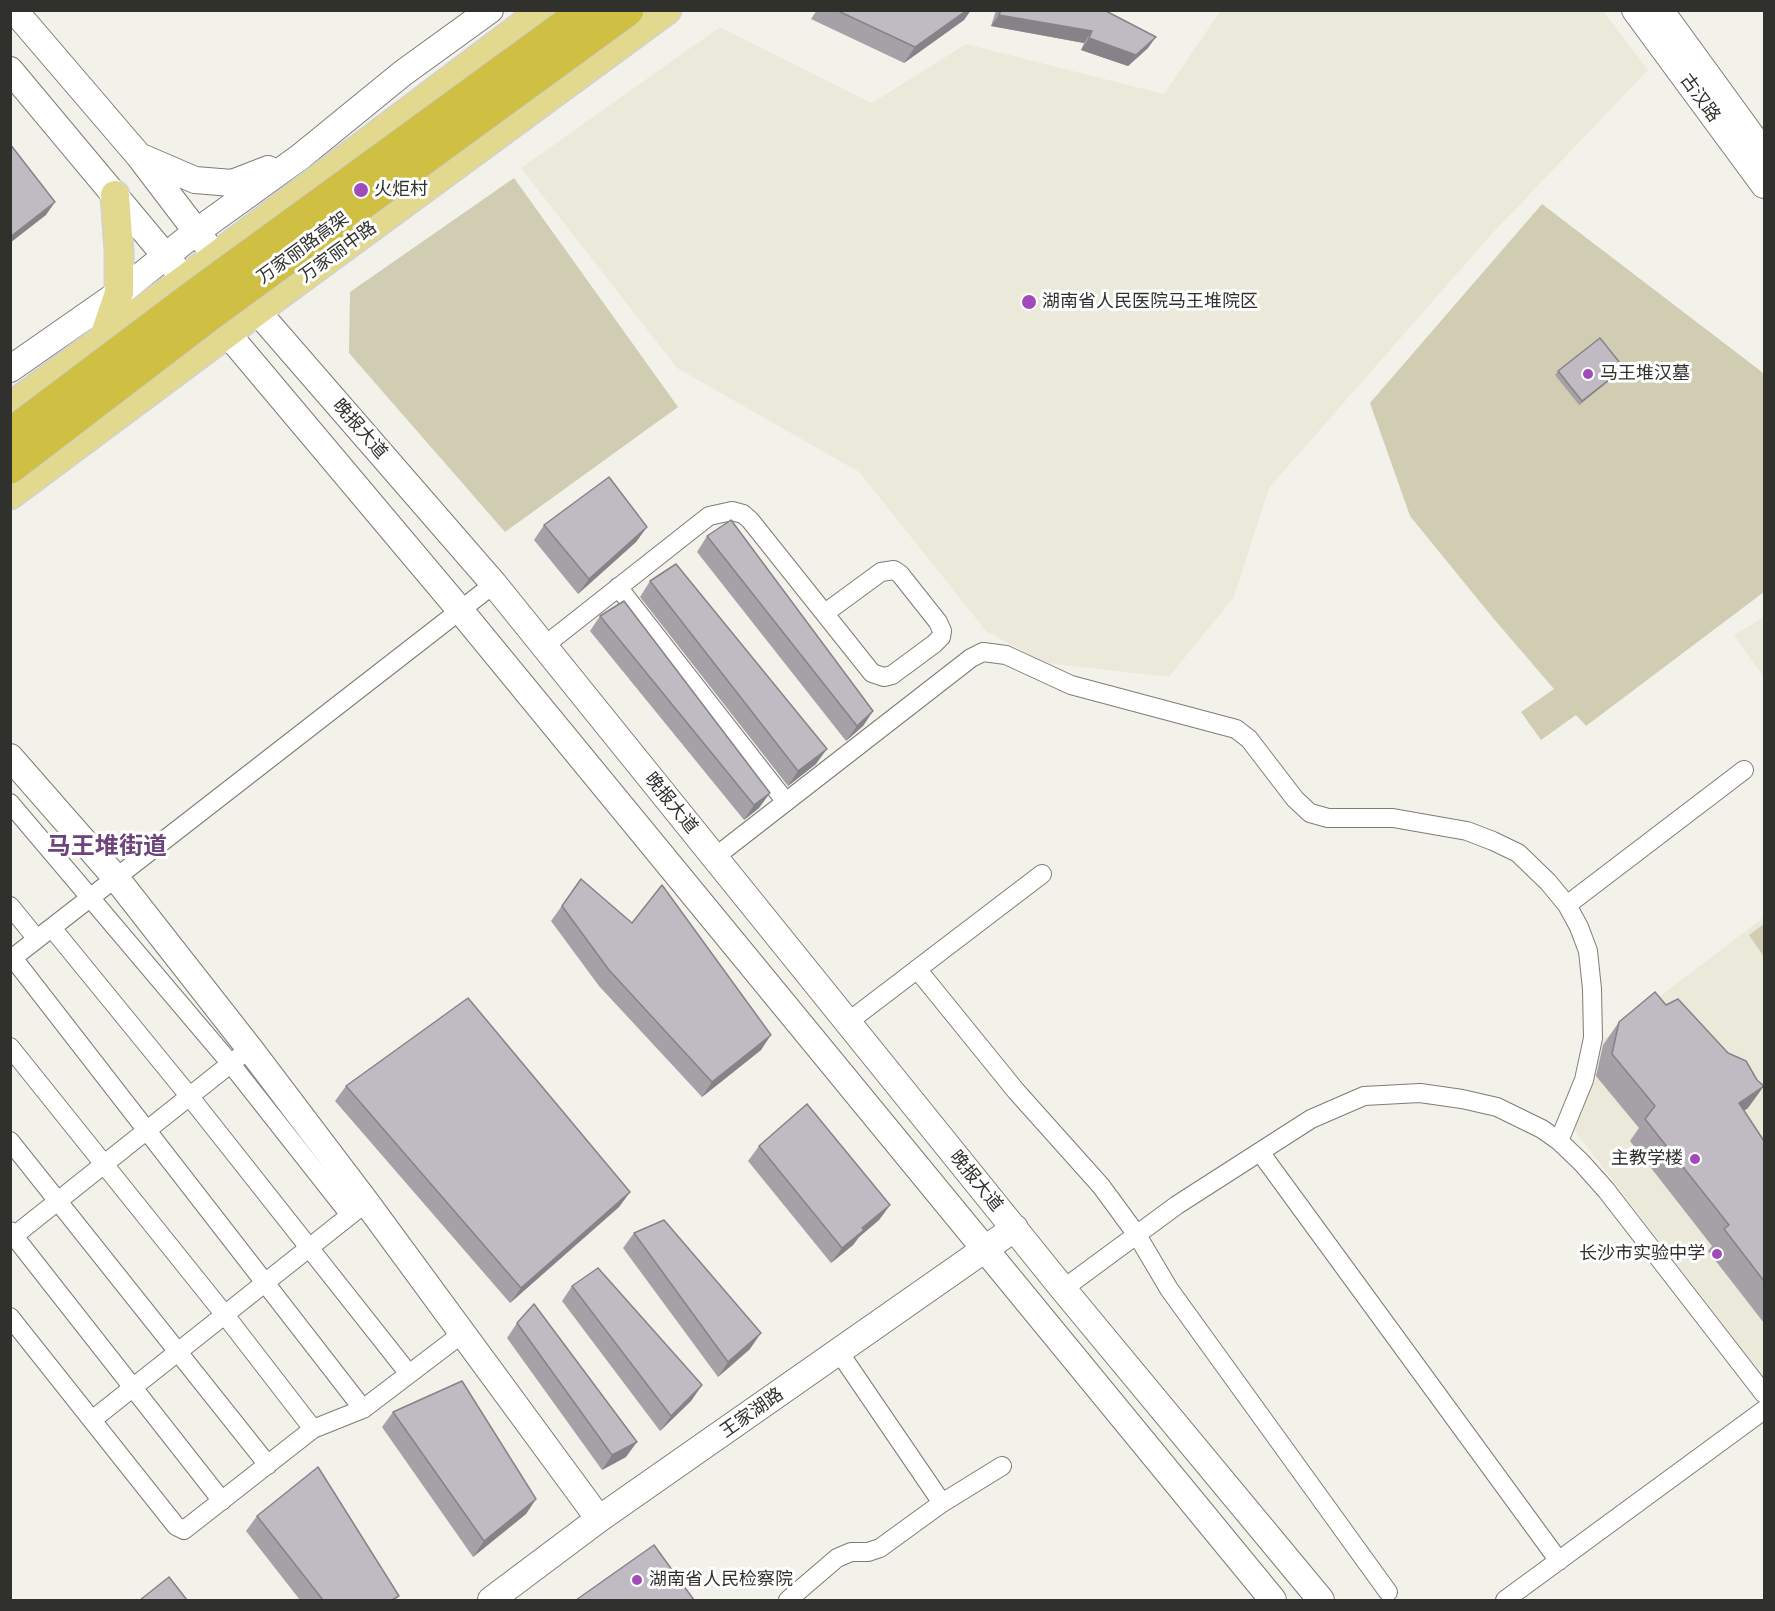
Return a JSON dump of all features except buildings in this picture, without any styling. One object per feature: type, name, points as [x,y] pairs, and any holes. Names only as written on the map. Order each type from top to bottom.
[{"type":"highway","name":"万家丽路高架","points":[[10,435],[196,295],[587,10]]},
{"type":"highway","name":"万家丽路高架","points":[[10,467],[210,314],[627,10]]},
{"type":"main road","name":"晚报大道","points":[[14,10],[139,156],[257,311],[494,584],[1063,1288],[1321,1600]]},
{"type":"main road","points":[[10,369],[119,293],[196,232],[300,158],[403,73],[490,10]]},
{"type":"main road","points":[[10,407],[215,257],[543,10]]},
{"type":"main road","name":"万家丽中路","points":[[10,495],[667,10]]},
{"type":"main road","name":"古汉路","points":[[1635,10],[1764,185]]},
{"type":"main road","points":[[1665,12],[1764,153]]},
{"type":"main road","name":"晚报大道","points":[[10,70],[460,610],[1273,1600]]},
{"type":"main road","points":[[139,156],[195,180],[232,183],[300,158]]},
{"type":"main road","points":[[102,340],[119,293],[115,195]]},
{"type":"main road","points":[[14,768],[116,878],[241,1057],[358,1209],[463,1333],[599,1519]]},
{"type":"main road","name":"王家湖路","points":[[491,1600],[599,1519],[1015,1228]]},
{"type":"street","points":[[544,646],[709,516],[722,511],[742,514],[750,520],[872,673],[884,677],[892,675],[941,637],[942,631],[938,622],[900,574],[894,570],[881,572],[825,614]]},
{"type":"street","points":[[363,1409],[148,1130],[12,959],[494,584]]},
{"type":"street","points":[[618,587],[786,802]]},
{"type":"street","points":[[715,857],[971,658],[983,652],[1005,655],[1071,685],[1236,729],[1248,739],[1295,799],[1310,813],[1328,818],[1393,818],[1467,831],[1518,853],[1548,882],[1567,905],[1588,951],[1592,989],[1593,1038],[1584,1080],[1559,1141]]},
{"type":"street","points":[[1567,905],[1744,770]]},
{"type":"street","points":[[10,803],[91,897],[241,1057],[59,1201],[12,1235],[222,1501]]},
{"type":"street","points":[[848,1022],[1042,874]]},
{"type":"street","points":[[10,906],[37,939]]},
{"type":"street","points":[[52,928],[190,1096],[410,1374]]},
{"type":"street","points":[[917,969],[1016,1091],[1101,1186],[1137,1235],[1175,1298],[1388,1592]]},
{"type":"street","points":[[10,1047],[314,1429]]},
{"type":"street","points":[[1063,1288],[1177,1205],[1311,1119],[1364,1096],[1420,1093],[1497,1107],[1542,1128],[1559,1141],[1606,1190],[1764,1394]]},
{"type":"street","points":[[10,1141],[268,1465]]},
{"type":"street","points":[[1260,1152],[1558,1562]]},
{"type":"street","points":[[92,1420],[358,1209]]},
{"type":"street","points":[[10,1317],[179,1529],[187,1528],[314,1429],[363,1409],[463,1333]]},
{"type":"street","points":[[839,1352],[942,1503]]},
{"type":"street","points":[[1505,1600],[1764,1410]]},
{"type":"street","points":[[788,1600],[837,1558],[851,1552],[880,1548],[942,1503],[1002,1466]]},
{"type":"shaded area","name":"湖南省人民医院马王堆院区","points":[[1221,10],[1603,11],[1648,70],[1489,237],[1269,488],[1234,597],[1169,677],[1045,663],[986,631],[859,472],[677,368],[521,168],[720,27],[872,103],[966,44],[1164,94]]},
{"type":"shaded area","points":[[514,178],[678,407],[505,532],[349,353],[350,292]]},
{"type":"shaded area","name":"马王堆汉墓","points":[[1542,204],[1762,372],[1764,379],[1764,592],[1586,726],[1576,715],[1541,740],[1521,712],[1554,689],[1410,516],[1370,403]]},
{"type":"shaded area","points":[[1764,617],[1764,678],[1734,635]]},
{"type":"shaded area","name":"长沙市实验中学","points":[[1764,917],[1764,1378],[1575,1131],[1584,1061],[1601,1041]]},
{"type":"shaded area","points":[[1764,924],[1764,957],[1749,935]]},
{"type":"place","name":"火炬村","points":[[361,190]]},
{"type":"place","name":"湖南省人民医院马王堆院区","points":[[1029,302]]},
{"type":"place","name":"马王堆汉墓","points":[[1588,374]]},
{"type":"place","name":"主教学楼","points":[[1695,1159]]},
{"type":"place","name":"长沙市实验中学","points":[[1717,1254]]},
{"type":"place","name":"湖南省人民检察院","points":[[637,1580]]},
{"type":"district","name":"马王堆街道","points":[[107,847]]}]
